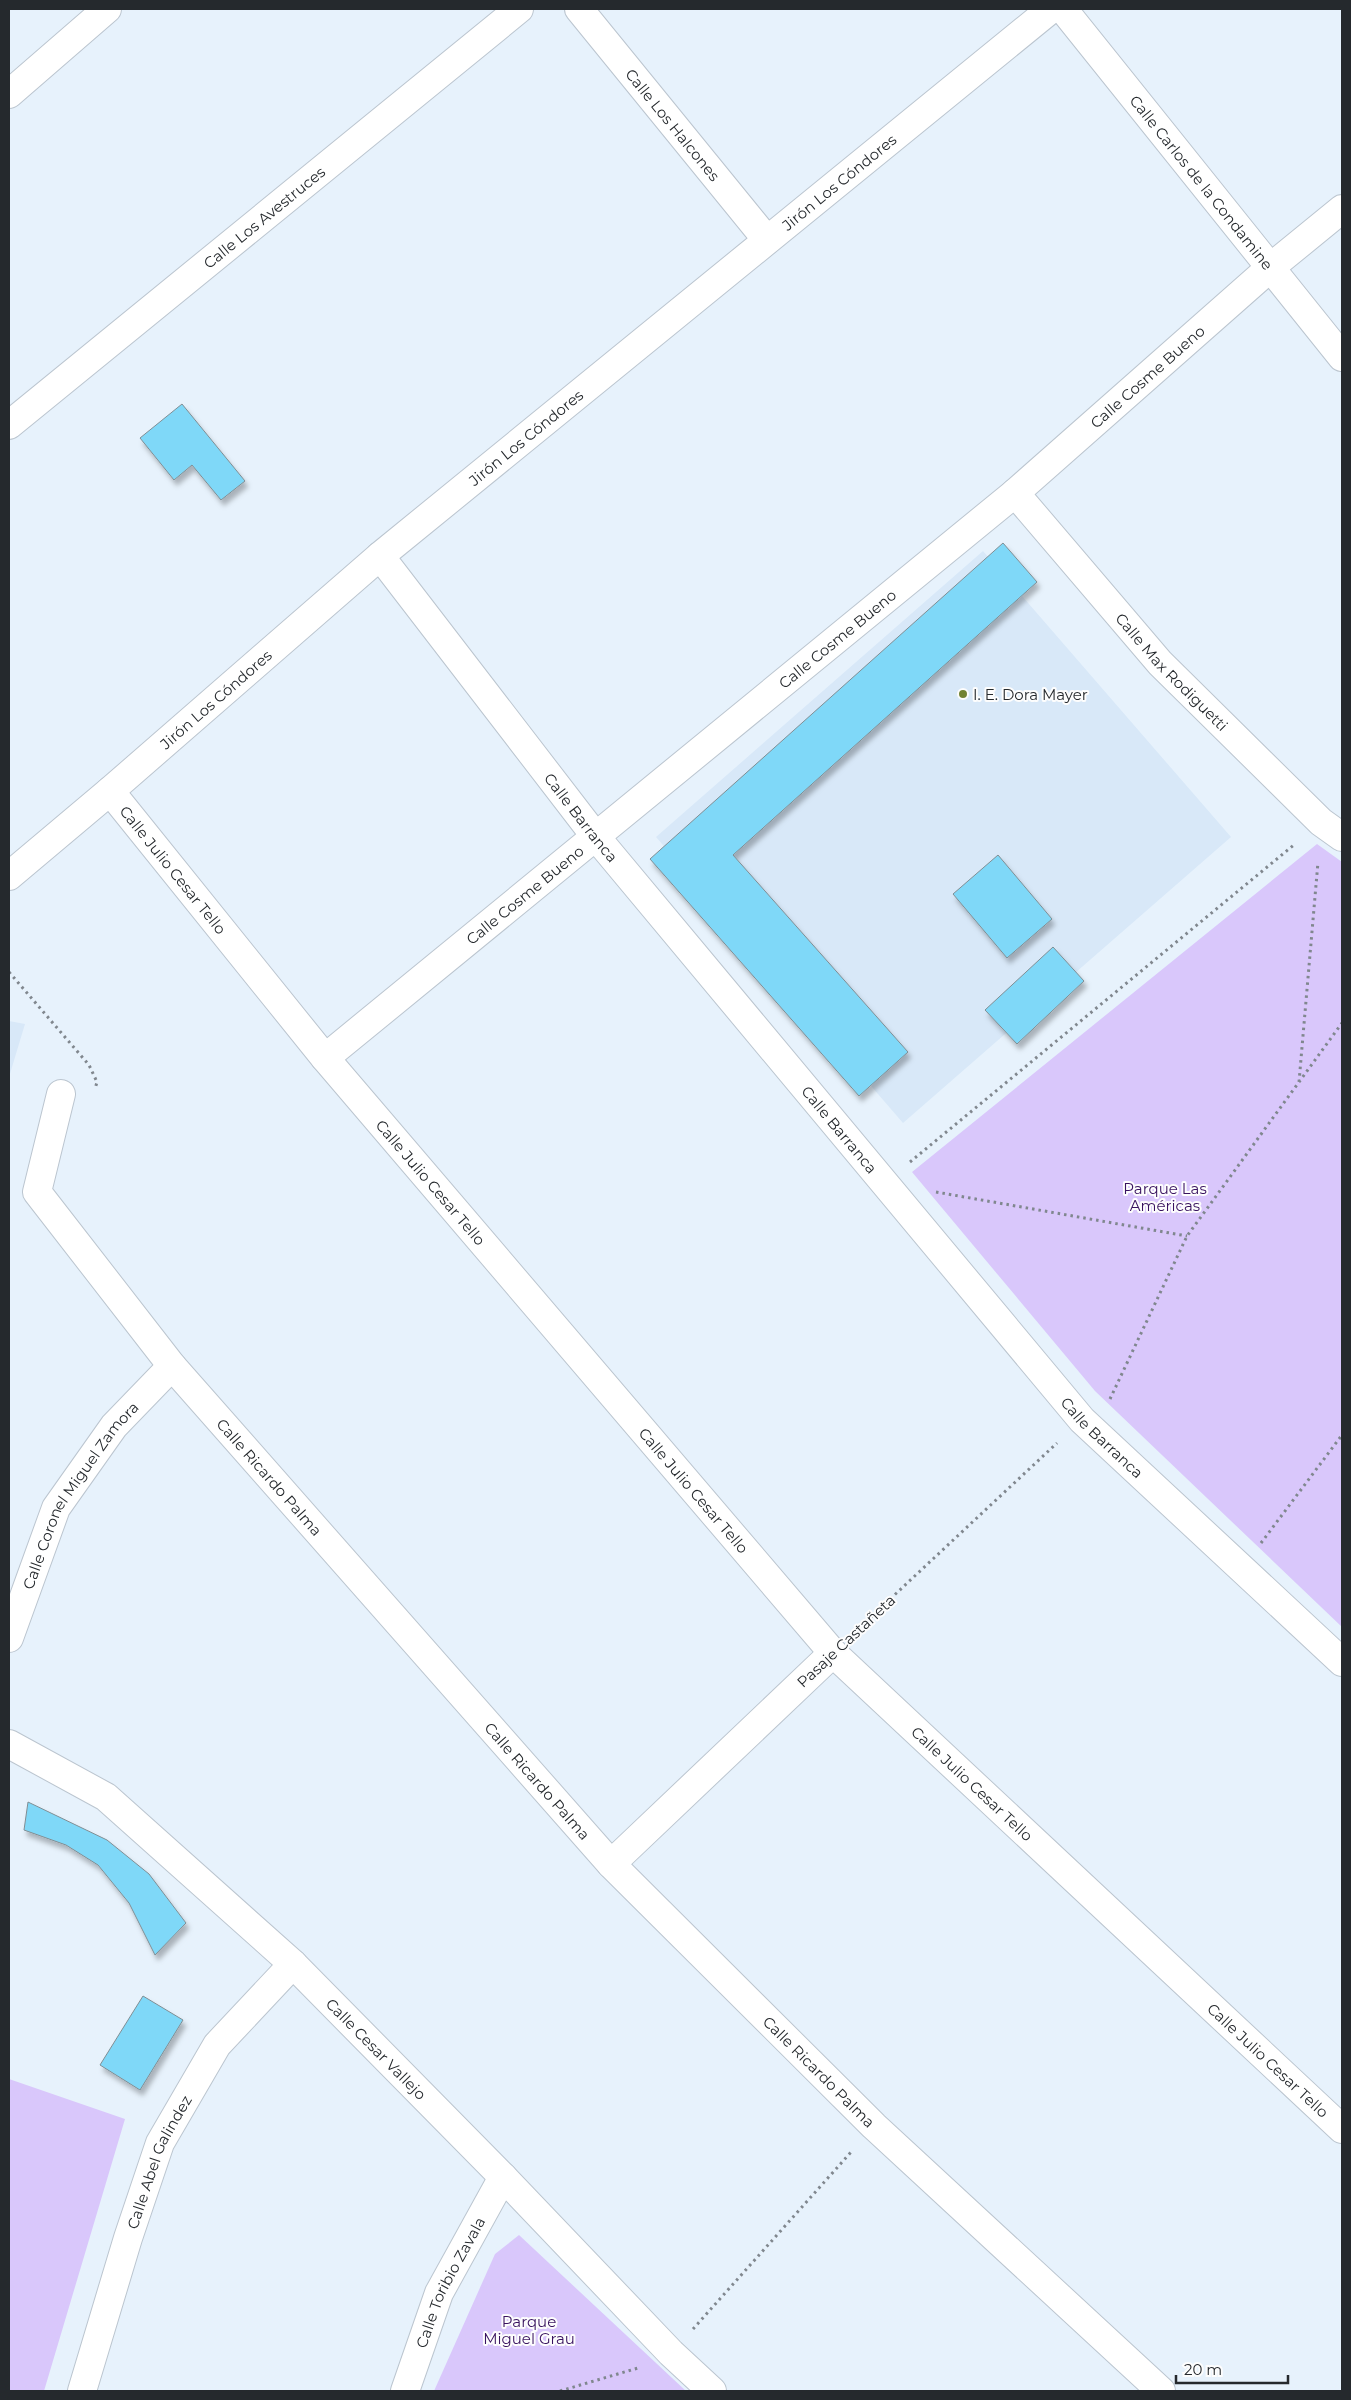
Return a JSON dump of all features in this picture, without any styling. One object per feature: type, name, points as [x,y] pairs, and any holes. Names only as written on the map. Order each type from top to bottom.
[{"type":"street","points":[[9,94],[107,9]]},
{"type":"street","name":"Calle Los Avestruces","points":[[9,425],[519,9]]},
{"type":"street","name":"Calle Los Halcones","points":[[579,9],[767,240]]},
{"type":"street","name":"Jirón Los Cóndores","points":[[9,876],[110,791],[380,556],[1051,9]]},
{"type":"street","name":"Calle Carlos de la Condamine","points":[[1063,9],[1342,357]]},
{"type":"street","name":"Calle Cosme Bueno","points":[[325,1058],[1015,493],[1270,267],[1342,209]]},
{"type":"street","name":"Calle Max Rodiguetti","points":[[1015,493],[1160,662],[1332,830]]},
{"type":"street","name":"Calle Barranca","points":[[380,556],[596,837],[1088,1426],[1342,1662]]},
{"type":"street","name":"Calle Julio Cesar Tello","points":[[110,791],[325,1058],[833,1653],[1342,2129]]},
{"type":"street","name":"Calle Ricardo Palma","points":[[61,1094],[37,1192],[172,1366],[611,1864],[874,2126],[1161,2391]]},
{"type":"street","name":"Calle Coronel Miguel Zamora","points":[[9,1638],[56,1508],[114,1426],[172,1366]]},
{"type":"street","name":"Pasaje Castañeta","points":[[611,1864],[833,1653]]},
{"type":"street","name":"Calle Cesar Vallejo","points":[[9,1744],[106,1797],[293,1964],[503,2177],[673,2355],[712,2391]]},
{"type":"street","name":"Calle Abel Galindez","points":[[82,2391],[128,2238],[160,2143],[217,2045],[293,1964]]},
{"type":"street","name":"Calle Toribio Zavala","points":[[405,2391],[438,2293],[503,2177]]},
{"type":"path","points":[[1298,1083],[1332,830]]},
{"type":"path","points":[[885,1183],[1332,830]]},
{"type":"path","points":[[9,972],[89,1065],[97,1082],[94,1091]]},
{"type":"path","points":[[1088,1426],[1187,1236],[1342,1023]]},
{"type":"path","points":[[885,1183],[1187,1236]]},
{"type":"path","name":"Pasaje Castañeta","points":[[833,1653],[1088,1426]]},
{"type":"path","points":[[1242,1569],[1342,1435]]},
{"type":"path","points":[[560,2391],[673,2355],[874,2126]]},
{"type":"path","points":[[576,2386],[577,2391]]},
{"type":"shaded area","name":"I. E. Dora Mayer","points":[[983,551],[1231,837],[903,1123],[656,837]]},
{"type":"shaded area","points":[[9,1021],[25,1024],[9,1077]]},
{"type":"green space","name":"Parque Las Américas","points":[[1317,844],[1342,862],[1342,1627],[1095,1391],[912,1172]]},
{"type":"green space","points":[[9,2079],[125,2119],[44,2391],[9,2391]]},
{"type":"green space","name":"Parque Miguel Grau","points":[[519,2235],[686,2391],[434,2391],[495,2254]]},
{"type":"building","points":[[182,404],[245,481],[221,500],[192,465],[174,480],[140,438]]},
{"type":"building","points":[[1003,543],[1037,582],[733,855],[908,1052],[859,1096],[650,859]]},
{"type":"building","points":[[998,855],[1052,919],[1007,958],[953,894]]},
{"type":"building","points":[[1053,947],[1084,981],[1017,1044],[985,1010]]},
{"type":"building","points":[[28,1802],[107,1840],[149,1874],[186,1923],[155,1955],[129,1903],[98,1865],[66,1845],[24,1830]]},
{"type":"building","points":[[143,1996],[183,2020],[140,2090],[100,2065]]},
{"type":"place","name":"I. E. Dora Mayer","points":[[963,694]]}]
